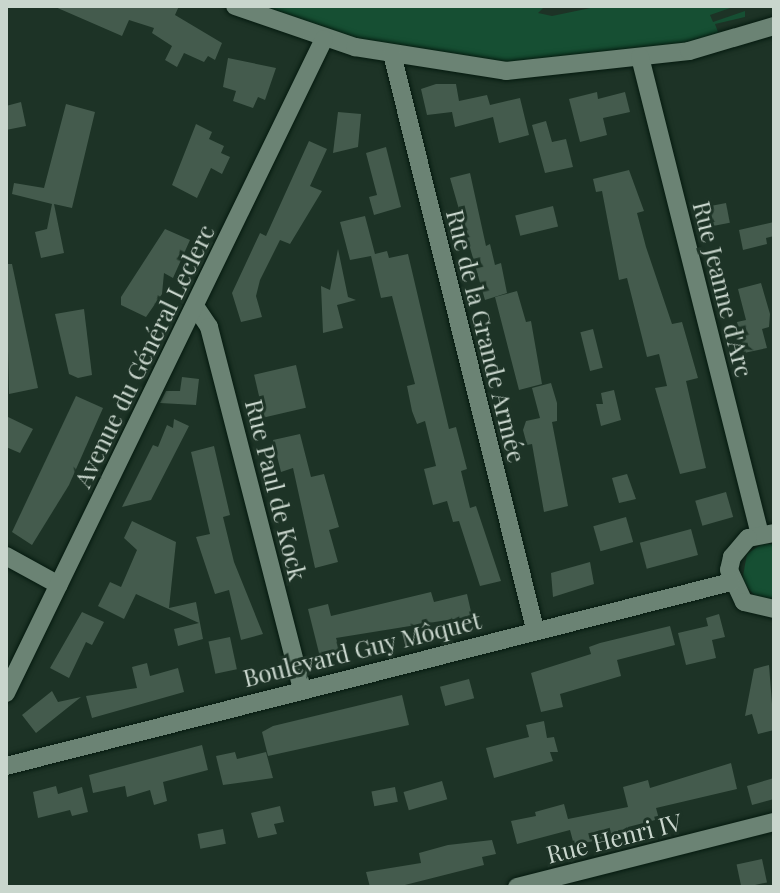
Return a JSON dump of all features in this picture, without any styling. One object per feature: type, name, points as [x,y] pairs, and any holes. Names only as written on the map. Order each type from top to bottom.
[{"type":"street","points":[[235,6],[324,39],[392,54],[506,71],[689,51],[774,26]]},
{"type":"street","name":"Avenue du Général Leclerc","points":[[6,693],[324,39]]},
{"type":"street","name":"Rue de la Grande Armée","points":[[392,54],[535,629]]},
{"type":"street","name":"Rue Jeanne d'Arc","points":[[640,57],[767,533]]},
{"type":"street","name":"Rue Paul de Kock","points":[[195,306],[209,327],[302,689]]},
{"type":"street","points":[[767,533],[748,538],[732,557],[731,582],[744,602],[774,609]]},
{"type":"street","points":[[6,556],[59,585]]},
{"type":"street","name":"Boulevard Guy Môquet","points":[[6,766],[535,629],[731,582]]},
{"type":"street","name":"Rue Henri IV","points":[[517,887],[774,822]]},
{"type":"green space","points":[[249,6],[545,6],[538,13],[552,16],[600,6],[736,6],[710,15],[713,22],[745,11],[745,17],[715,24],[718,32],[733,30],[710,41],[505,65],[358,41]]},
{"type":"green space","points":[[762,544],[774,544],[772,600],[754,595],[742,581],[747,554]]},
{"type":"building","points":[[53,6],[179,6],[175,15],[222,43],[215,60],[208,56],[204,62],[184,53],[177,67],[165,60],[172,46],[152,33],[154,28],[129,20],[122,36]]},
{"type":"building","points":[[228,58],[276,68],[265,100],[258,97],[253,108],[233,101],[236,91],[223,87]]},
{"type":"building","points":[[436,84],[456,84],[459,101],[487,95],[490,105],[520,98],[529,135],[499,143],[493,117],[455,127],[452,112],[427,115],[421,89]]},
{"type":"building","points":[[597,92],[598,99],[625,92],[630,112],[603,118],[607,135],[580,142],[569,99]]},
{"type":"building","points":[[21,102],[26,126],[6,130],[6,106]]},
{"type":"building","points":[[66,104],[95,112],[72,208],[54,204],[64,253],[41,258],[35,232],[47,229],[52,204],[12,194],[14,183],[44,188]]},
{"type":"building","points":[[338,112],[361,114],[358,147],[333,153]]},
{"type":"building","points":[[546,121],[552,142],[566,139],[573,167],[545,173],[532,125]]},
{"type":"building","points":[[196,124],[212,132],[209,139],[224,146],[221,153],[230,157],[222,174],[211,168],[197,198],[172,185]]},
{"type":"building","points":[[309,141],[327,149],[310,186],[322,191],[290,244],[280,240],[260,280],[256,296],[262,317],[241,322],[232,293],[260,233],[266,236]]},
{"type":"building","points":[[386,147],[401,207],[374,215],[369,197],[377,195],[366,153]]},
{"type":"building","points":[[629,170],[644,211],[637,213],[646,247],[672,324],[682,322],[698,378],[686,381],[706,468],[680,474],[655,388],[667,386],[659,354],[647,357],[627,278],[619,280],[602,191],[596,192],[593,179]]},
{"type":"building","points":[[470,173],[486,246],[490,244],[495,265],[501,263],[507,293],[485,300],[450,178]]},
{"type":"building","points":[[726,203],[730,223],[709,227],[705,207]]},
{"type":"building","points":[[553,206],[558,226],[520,236],[515,215]]},
{"type":"building","points":[[365,216],[375,254],[387,251],[389,258],[408,254],[449,429],[456,427],[467,469],[461,471],[470,508],[476,506],[501,581],[480,586],[459,521],[453,522],[447,501],[433,505],[424,469],[436,466],[425,421],[417,424],[412,411],[407,386],[415,384],[392,296],[381,298],[371,256],[350,260],[340,222]]},
{"type":"building","points":[[774,222],[774,236],[766,238],[767,244],[743,250],[739,230]]},
{"type":"building","points":[[165,229],[190,240],[173,278],[164,273],[162,294],[146,317],[121,305],[121,297]]},
{"type":"building","points":[[338,249],[348,297],[356,300],[337,305],[343,328],[323,333],[321,286],[330,290]]},
{"type":"building","points":[[6,264],[12,264],[38,388],[9,394]]},
{"type":"building","points":[[761,283],[770,314],[769,327],[762,329],[767,348],[744,353],[737,322],[746,320],[738,289]]},
{"type":"building","points":[[517,291],[526,322],[531,321],[542,384],[519,390],[495,297]]},
{"type":"building","points":[[84,309],[92,375],[78,378],[69,374],[55,314]]},
{"type":"building","points":[[593,329],[603,368],[590,371],[580,332]]},
{"type":"building","points":[[296,365],[306,408],[264,418],[254,375]]},
{"type":"building","points":[[182,377],[199,379],[196,405],[160,403],[166,391],[180,391]]},
{"type":"building","points":[[551,383],[557,403],[557,421],[552,422],[568,506],[544,512],[532,444],[527,445],[523,430],[526,421],[540,418],[532,388]]},
{"type":"building","points":[[614,390],[621,420],[601,426],[596,404],[603,404],[601,393]]},
{"type":"building","points":[[76,396],[103,408],[69,485],[32,545],[12,532]]},
{"type":"building","points":[[6,416],[33,429],[20,453],[6,447]]},
{"type":"building","points":[[174,419],[189,426],[151,500],[122,507],[153,445],[158,447],[167,425],[173,428]]},
{"type":"building","points":[[300,434],[311,477],[324,474],[339,527],[329,530],[338,562],[315,568],[293,468],[281,472],[273,440]]},
{"type":"building","points":[[214,446],[230,515],[223,517],[234,562],[263,634],[241,640],[229,590],[215,594],[196,537],[210,534],[191,452]]},
{"type":"building","points":[[627,474],[636,499],[619,503],[612,478]]},
{"type":"building","points":[[726,492],[733,517],[702,526],[695,501]]},
{"type":"building","points":[[626,517],[633,542],[600,551],[593,526]]},
{"type":"building","points":[[132,521],[176,542],[169,608],[196,602],[203,639],[178,646],[174,629],[199,623],[136,594],[124,619],[98,606],[110,582],[121,587],[137,550],[124,538]]},
{"type":"building","points":[[691,529],[698,555],[647,569],[640,543]]},
{"type":"building","points":[[590,562],[594,584],[553,597],[551,573]]},
{"type":"building","points":[[431,592],[434,602],[467,594],[472,616],[336,638],[340,651],[320,657],[308,609],[328,604],[331,616]]},
{"type":"building","points":[[82,612],[104,622],[92,645],[86,642],[69,678],[50,668]]},
{"type":"building","points":[[719,614],[725,637],[712,640],[716,658],[686,665],[678,633],[708,626],[706,618]]},
{"type":"building","points":[[670,626],[675,645],[617,660],[621,676],[560,694],[563,707],[541,712],[531,673],[591,654],[589,647],[600,643]]},
{"type":"building","points":[[230,637],[237,669],[215,674],[208,642]]},
{"type":"building","points":[[147,663],[150,676],[178,668],[184,692],[92,718],[86,696],[137,688],[132,667]]},
{"type":"building","points":[[769,665],[774,730],[758,734],[752,714],[745,716],[754,669]]},
{"type":"building","points":[[469,679],[474,698],[445,706],[440,687]]},
{"type":"building","points":[[52,691],[58,702],[81,697],[36,733],[22,715]]},
{"type":"building","points":[[402,695],[409,725],[268,756],[262,732],[273,726]]},
{"type":"building","points":[[544,721],[547,738],[554,737],[558,752],[550,752],[553,761],[494,778],[486,748],[529,737],[526,725]]},
{"type":"building","points":[[202,745],[208,770],[163,782],[167,801],[154,805],[150,790],[127,797],[125,786],[93,793],[89,775]]},
{"type":"building","points":[[235,752],[237,759],[266,752],[273,778],[223,785],[216,756]]},
{"type":"building","points":[[731,763],[737,789],[656,808],[659,819],[628,827],[629,834],[574,845],[570,830],[517,844],[511,821],[536,816],[535,812],[564,804],[568,819],[628,807],[623,787],[648,780],[650,788]]},
{"type":"building","points":[[774,778],[774,799],[752,805],[747,786]]},
{"type":"building","points":[[442,781],[447,799],[409,810],[404,792]]},
{"type":"building","points":[[56,786],[58,794],[82,787],[88,812],[72,816],[70,810],[38,818],[33,792]]},
{"type":"building","points":[[395,787],[398,802],[374,806],[371,792]]},
{"type":"building","points":[[280,806],[284,822],[274,824],[277,834],[258,838],[251,813]]},
{"type":"building","points":[[223,829],[226,844],[200,849],[197,834]]},
{"type":"building","points":[[492,840],[496,854],[482,857],[484,865],[397,887],[370,887],[366,872],[421,863],[419,853],[448,845]]},
{"type":"building","points":[[762,859],[767,882],[741,887],[737,864]]}]
